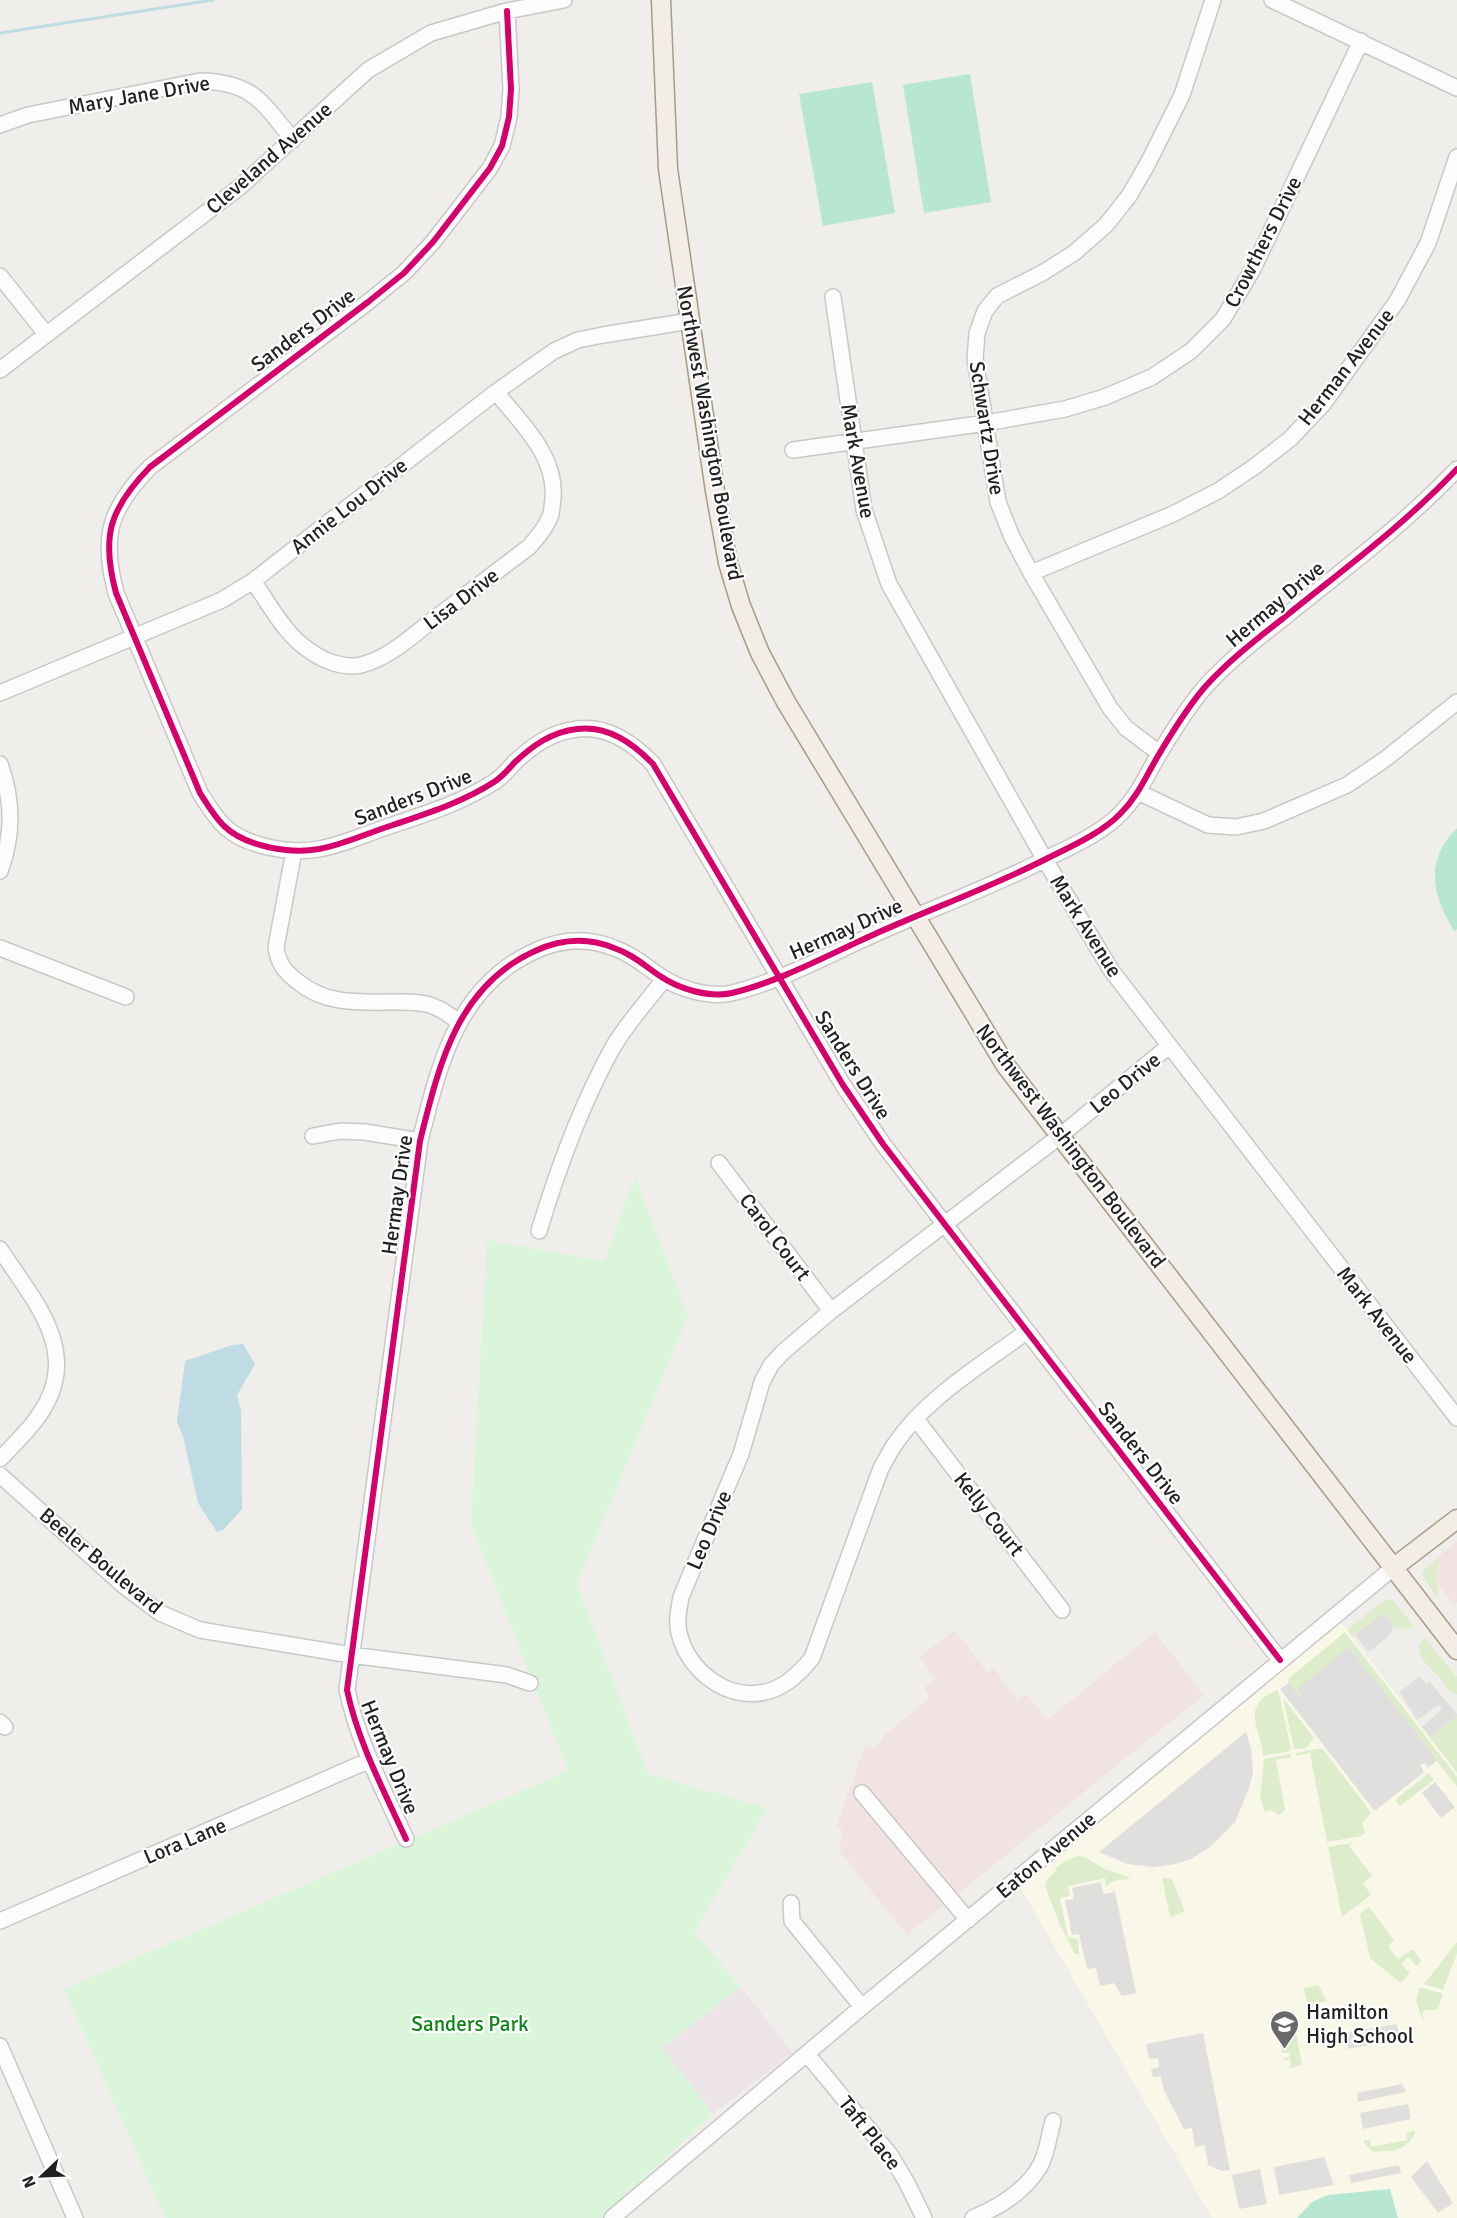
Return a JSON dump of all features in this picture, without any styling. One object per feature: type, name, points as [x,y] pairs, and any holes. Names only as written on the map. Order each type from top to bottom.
[{"type":"main road","name":"Northwest Washington Boulevard","points":[[661,0],[668,169],[690,321],[728,563],[741,606],[760,653],[786,702],[916,916],[973,1015],[1006,1066],[1457,1650]]},
{"type":"main road","name":"Eaton Avenue","points":[[1393,1568],[1457,1519]]},
{"type":"street","name":"Cleveland Avenue","points":[[0,370],[241,186],[368,70],[431,33],[507,11],[564,0]]},
{"type":"street","name":"Schwartz Drive","points":[[1159,753],[1126,728],[1110,708],[1012,537],[998,502],[975,359],[976,333],[985,311],[997,296],[1044,272],[1074,253],[1106,225],[1129,196],[1182,95],[1213,0]]},
{"type":"street","points":[[1272,0],[1457,88]]},
{"type":"street","name":"Sanders Drive","points":[[507,11],[511,88],[509,117],[502,146],[489,168],[433,242],[404,273],[368,302],[150,467],[131,487],[108,535],[108,564],[116,593],[200,793],[214,815],[226,828],[245,840],[294,851],[321,849],[469,797],[497,781],[539,742],[557,733],[579,728],[600,731],[619,736],[638,749],[653,764],[843,1085],[883,1144],[1280,1660]]},
{"type":"street","name":"Crowthers Drive","points":[[793,450],[986,423],[1065,409],[1105,397],[1143,381],[1191,351],[1223,319],[1253,269],[1361,41]]},
{"type":"street","name":"Mary Jane Drive","points":[[0,125],[28,115],[200,81],[220,81],[240,86],[258,97],[293,140]]},
{"type":"street","name":"Herman Avenue","points":[[1031,573],[1173,514],[1218,491],[1290,439],[1324,403],[1397,301],[1428,243],[1457,157]]},
{"type":"street","points":[[0,276],[46,334]]},
{"type":"street","name":"Mark Avenue","points":[[833,297],[864,510],[889,584],[1045,860],[1111,970],[1457,1418]]},
{"type":"street","name":"Annie Lou Drive","points":[[0,693],[203,609],[253,581],[496,392],[554,351],[578,340],[690,321]]},
{"type":"street","name":"Lisa Drive","points":[[253,581],[292,636],[308,651],[324,660],[340,665],[359,666],[379,660],[529,547],[541,533],[551,515],[554,493],[550,468],[539,446],[496,392]]},
{"type":"street","name":"Hermay Drive","points":[[406,1839],[352,1715],[347,1690],[420,1141],[437,1078],[459,1022],[486,985],[509,965],[549,945],[591,940],[615,948],[639,960],[664,979],[695,991],[714,994],[732,993],[780,976],[1045,860],[1119,815],[1138,792],[1159,753],[1204,688],[1246,649],[1402,521],[1457,469]]},
{"type":"street","points":[[1138,792],[1208,825],[1236,827],[1264,821],[1347,785],[1384,760],[1457,702]]},
{"type":"street","points":[[0,764],[11,805],[8,850],[0,871]]},
{"type":"street","points":[[294,851],[276,947],[278,961],[286,972],[303,987],[319,996],[342,1002],[414,1002],[435,1006],[459,1022]]},
{"type":"street","points":[[0,948],[126,997]]},
{"type":"street","points":[[538,1231],[567,1143],[588,1096],[613,1047],[664,979]]},
{"type":"street","name":"Leo Drive","points":[[1026,1332],[940,1396],[895,1443],[881,1468],[812,1658],[799,1674],[781,1686],[765,1692],[744,1693],[722,1688],[698,1670],[679,1633],[678,1614],[681,1597],[741,1454],[762,1382],[771,1365],[831,1311],[1060,1136],[1169,1046]]},
{"type":"street","points":[[313,1136],[340,1131],[365,1132],[420,1141]]},
{"type":"street","name":"Carol Court","points":[[720,1163],[831,1311]]},
{"type":"street","points":[[0,1249],[44,1317],[54,1341],[58,1362],[56,1382],[46,1405],[0,1459]]},
{"type":"street","name":"Kelly Court","points":[[916,1419],[1062,1610]]},
{"type":"street","name":"Beeler Boulevard","points":[[0,1475],[124,1586],[160,1612],[200,1630],[351,1655],[507,1675],[530,1683]]},
{"type":"street","name":"Eaton Avenue","points":[[612,2218],[862,2007],[1393,1568]]},
{"type":"street","name":"Lora Lane","points":[[0,1921],[370,1760]]},
{"type":"street","points":[[862,1793],[968,1920]]},
{"type":"street","points":[[791,1902],[792,1921],[862,2007]]},
{"type":"street","points":[[0,2046],[75,2218]]},
{"type":"street","name":"Taft Place","points":[[807,2054],[891,2156],[924,2218]]},
{"type":"street","points":[[973,2218],[1011,2198],[1030,2179],[1041,2165],[1053,2121]]},
{"type":"shaded area","points":[[1457,1541],[1457,1603],[1451,1603],[1436,1581],[1437,1558]]},
{"type":"shaded area","points":[[1383,1613],[1394,1624],[1390,1635],[1369,1652],[1354,1635]]},
{"type":"shaded area","name":"Hamilton High School","points":[[1335,1615],[1457,1773],[1457,2218],[1212,2218],[1016,1880]]},
{"type":"shaded area","points":[[955,1630],[987,1672],[994,1668],[1017,1701],[1027,1694],[1047,1720],[1155,1632],[1204,1695],[907,1935],[839,1851],[842,1829],[836,1826],[866,1745],[876,1748],[885,1734],[930,1698],[924,1688],[935,1679],[920,1657]]},
{"type":"shaded area","points":[[1349,1647],[1437,1760],[1428,1768],[1424,1763],[1420,1765],[1424,1772],[1376,1810],[1280,1689],[1289,1683],[1300,1697],[1302,1695],[1297,1689]]},
{"type":"shaded area","points":[[1420,1676],[1426,1684],[1429,1681],[1457,1714],[1430,1737],[1422,1727],[1442,1709],[1439,1705],[1417,1720],[1400,1692]]},
{"type":"shaded area","points":[[1246,1732],[1251,1748],[1253,1773],[1249,1788],[1235,1822],[1210,1847],[1191,1859],[1176,1864],[1153,1867],[1127,1864],[1099,1852]]},
{"type":"shaded area","points":[[1435,1782],[1455,1807],[1441,1818],[1422,1793]]},
{"type":"shaded area","points":[[1101,1882],[1103,1894],[1115,1892],[1136,1993],[1122,1996],[1114,1983],[1100,1986],[1096,1968],[1087,1969],[1079,1934],[1072,1935],[1065,1900],[1074,1899],[1072,1888]]},
{"type":"shaded area","points":[[741,1987],[792,2053],[713,2114],[662,2048]]},
{"type":"shaded area","points":[[1397,2024],[1399,2039],[1348,2049],[1345,2033]]},
{"type":"shaded area","points":[[1203,2033],[1230,2170],[1222,2171],[1208,2165],[1205,2145],[1195,2147],[1192,2128],[1184,2129],[1164,2091],[1161,2076],[1153,2077],[1151,2069],[1159,2067],[1158,2058],[1149,2059],[1146,2044]]},
{"type":"shaded area","points":[[1402,2084],[1406,2092],[1358,2102],[1357,2093]]},
{"type":"shaded area","points":[[1408,2104],[1411,2119],[1363,2129],[1360,2113]]},
{"type":"shaded area","points":[[1324,2157],[1334,2185],[1279,2195],[1274,2167]]},
{"type":"shaded area","points":[[1427,2161],[1453,2203],[1438,2213],[1411,2177]]},
{"type":"shaded area","points":[[1399,2165],[1401,2173],[1351,2183],[1349,2175]]},
{"type":"shaded area","points":[[1260,2169],[1267,2204],[1239,2209],[1232,2175]]},
{"type":"green space","points":[[970,74],[991,202],[924,213],[903,85]]},
{"type":"green space","points":[[872,82],[895,213],[823,226],[799,94]]},
{"type":"green space","points":[[1457,828],[1457,929],[1454,931],[1441,904],[1435,878],[1440,853]]},
{"type":"green space","name":"Sanders Park","points":[[635,1176],[688,1316],[577,1584],[648,1774],[768,1808],[694,1932],[741,1987],[662,2048],[713,2114],[601,2218],[165,2218],[64,1989],[568,1771],[471,1525],[487,1240],[604,1261]]},
{"type":"green space","points":[[1439,1557],[1436,1582],[1439,1593],[1436,1596],[1422,1575],[1424,1569]]},
{"type":"green space","points":[[1383,1601],[1395,1602],[1414,1627],[1411,1629],[1396,1628],[1383,1613],[1354,1634],[1353,1638],[1347,1630]]},
{"type":"green space","points":[[1345,1632],[1457,1777],[1457,1787],[1349,1647],[1298,1690],[1302,1695],[1300,1697],[1288,1682],[1288,1679]]},
{"type":"green space","points":[[1425,1638],[1457,1677],[1457,1695],[1451,1693],[1423,1659],[1419,1648]]},
{"type":"green space","points":[[1277,1690],[1291,1749],[1263,1756],[1255,1711],[1258,1703],[1265,1696]]},
{"type":"green space","points":[[1283,1698],[1314,1738],[1306,1748],[1294,1749]]},
{"type":"green space","points":[[1457,1716],[1457,1773],[1430,1737]]},
{"type":"green space","points":[[1322,1748],[1370,1811],[1362,1823],[1365,1833],[1361,1836],[1327,1842],[1310,1753],[1296,1756],[1296,1753]]},
{"type":"green space","points":[[1291,1754],[1291,1757],[1276,1760],[1285,1810],[1279,1815],[1271,1810],[1265,1812],[1260,1797],[1264,1759]]},
{"type":"green space","points":[[1429,1773],[1434,1780],[1400,1806],[1395,1800]]},
{"type":"green space","points":[[1352,1843],[1349,1846],[1372,1875],[1363,1883],[1371,1895],[1342,1917],[1328,1847]]},
{"type":"green space","points":[[1077,1856],[1131,1878],[1113,1881],[1106,1887],[1105,1878],[1068,1886],[1070,1896],[1060,1898],[1068,1937],[1078,1939],[1079,1954],[1075,1954],[1060,1925],[1045,1886],[1047,1879],[1056,1871],[1055,1869],[1065,1861]]},
{"type":"green space","points":[[1162,1878],[1171,1878],[1185,1911],[1172,1917]]},
{"type":"green space","points":[[1369,1907],[1394,1940],[1388,1946],[1398,1959],[1413,1949],[1421,1961],[1417,1966],[1408,1957],[1401,1964],[1410,1973],[1401,1983],[1370,1958],[1360,1914]]},
{"type":"green space","points":[[1457,1942],[1457,1953],[1443,1990],[1424,1984]]},
{"type":"green space","points":[[1318,1985],[1327,2001],[1320,2003],[1321,2007],[1309,2012],[1304,1988]]},
{"type":"green space","points":[[1419,1989],[1443,1994],[1438,2009],[1422,2011],[1424,2023],[1416,2001]]},
{"type":"green space","points":[[1294,2022],[1302,2065],[1285,2069],[1291,2066],[1290,2059],[1284,2060],[1283,2058],[1289,2057],[1289,2053],[1282,2053],[1281,2047],[1286,2045],[1284,2036],[1278,2036],[1278,2033]]},
{"type":"green space","points":[[1415,2130],[1411,2140],[1402,2148],[1373,2152],[1364,2143],[1364,2140],[1370,2140],[1371,2147],[1407,2140],[1406,2133]]},
{"type":"green space","points":[[1390,2189],[1398,2218],[1297,2218],[1312,2202],[1328,2195]]},
{"type":"water","points":[[243,1344],[255,1364],[237,1395],[241,1410],[242,1509],[223,1530],[217,1532],[198,1503],[183,1436],[177,1422],[185,1361],[232,1345]]},
{"type":"waterway","points":[[0,33],[213,0]]},
{"type":"cycle path","points":[[507,11],[511,89],[509,117],[502,146],[490,168],[433,242],[404,273],[368,302],[150,467],[136,482],[117,511],[109,540],[111,573],[116,593],[200,793],[224,826],[244,839],[282,849],[319,849],[458,801],[497,780],[535,746],[559,733],[588,728],[599,730],[619,737],[637,749],[653,764],[843,1085],[883,1144],[1280,1660]]},
{"type":"cycle path","points":[[406,1839],[365,1747],[347,1690],[420,1141],[444,1057],[469,1006],[508,966],[545,947],[574,941],[604,944],[621,951],[668,981],[685,988],[704,993],[732,993],[768,982],[805,966],[1004,879],[1085,839],[1105,827],[1127,806],[1180,721],[1213,678],[1254,641],[1395,527],[1457,469]]},
{"type":"place","name":"Hamilton High School","points":[[1285,2050]]}]
